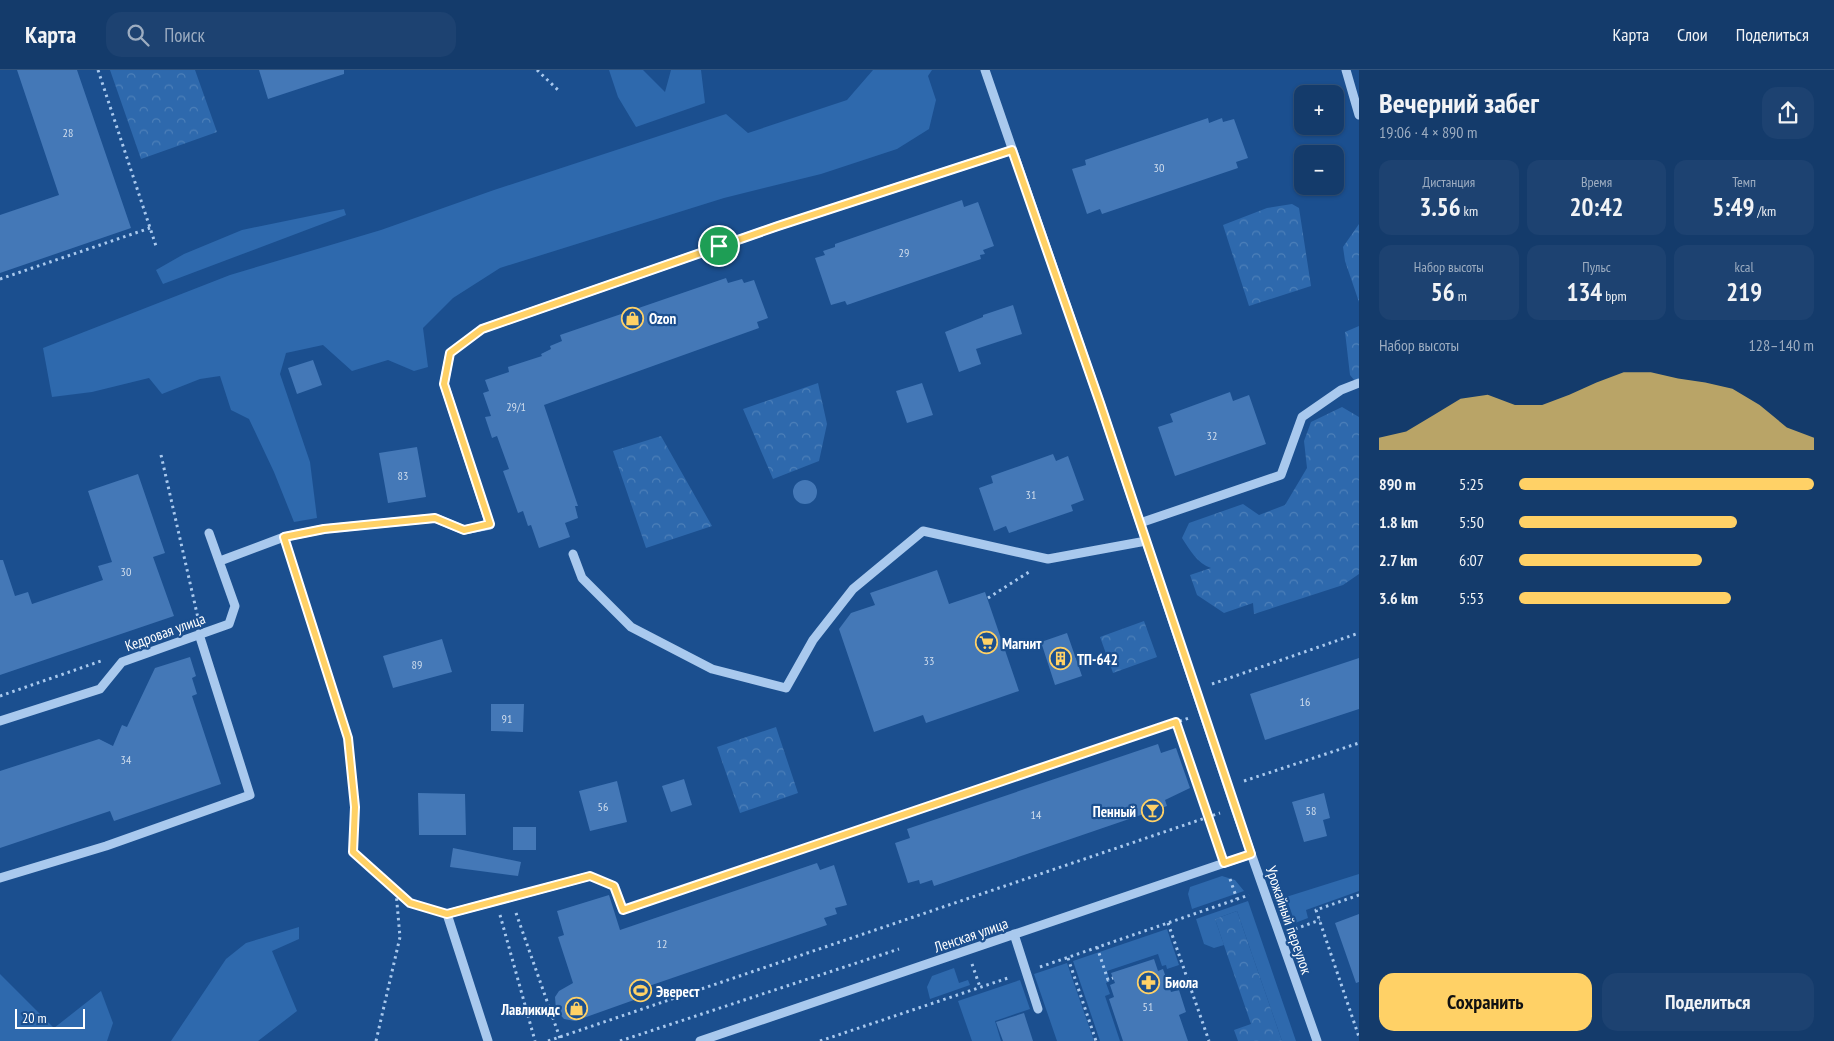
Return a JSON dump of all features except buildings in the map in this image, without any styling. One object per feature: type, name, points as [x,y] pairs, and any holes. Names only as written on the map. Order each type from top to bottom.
[{"type":"street","name":"Урожайный переулок","points":[[985,70],[1235,808],[1317,1041]]},
{"type":"street","points":[[1346,70],[1359,115]]},
{"type":"street","points":[[220,561],[284,537],[324,529],[435,518],[464,530],[490,524],[444,384],[450,353],[482,329],[778,226],[1012,150]]},
{"type":"street","points":[[1140,523],[1281,475],[1302,417],[1341,390],[1359,383]]},
{"type":"street","points":[[573,554],[582,578],[631,627],[712,669],[786,688],[813,640],[853,588],[923,531],[1048,559],[1146,541]]},
{"type":"street","name":"Кедровая улица","points":[[0,721],[100,689],[122,662],[230,624],[235,606],[209,533]]},
{"type":"street","points":[[0,878],[106,846],[250,796],[200,634]]},
{"type":"street","name":"Ленская улица","points":[[700,1041],[1251,854]]},
{"type":"street","points":[[488,1041],[447,914],[590,876]]},
{"type":"street","points":[[1014,934],[1038,1008]]},
{"type":"path","points":[[98,70],[156,246]]},
{"type":"path","points":[[537,70],[558,90]]},
{"type":"path","points":[[0,278],[150,228]]},
{"type":"path","points":[[161,455],[199,621],[208,617]]},
{"type":"path","points":[[284,537],[348,738],[355,807],[353,852],[410,903],[447,914]]},
{"type":"path","points":[[988,598],[1048,559]]},
{"type":"path","points":[[1211,683],[1359,634]]},
{"type":"path","points":[[0,696],[108,658]]},
{"type":"path","points":[[590,876],[614,886],[623,910],[1190,718]]},
{"type":"path","points":[[1176,722],[1238,899]]},
{"type":"path","points":[[1244,781],[1359,743]]},
{"type":"path","points":[[548,1041],[561,1039],[1235,808]]},
{"type":"path","points":[[376,1041],[400,938],[396,891]]},
{"type":"path","points":[[510,896],[561,1039]]},
{"type":"path","points":[[1359,896],[1316,910],[1359,1037]]},
{"type":"path","points":[[496,900],[534,1041]]},
{"type":"path","points":[[1293,930],[1320,920]]},
{"type":"path","points":[[1168,923],[1209,1041]]},
{"type":"path","points":[[1097,948],[1108,980],[1113,978]]},
{"type":"path","points":[[620,1041],[899,949]]},
{"type":"path","points":[[967,950],[980,987]]},
{"type":"path","points":[[1068,958],[1096,1041]]},
{"type":"green space","points":[[110,70],[195,70],[217,132],[141,159]]},
{"type":"green space","points":[[609,70],[643,70],[665,92],[671,70],[701,70],[705,103],[636,127],[618,97]]},
{"type":"green space","points":[[873,70],[932,70],[928,76],[936,100],[929,129],[897,149],[821,174],[724,198],[500,268],[453,298],[423,328],[428,367],[414,371],[388,360],[352,371],[323,345],[286,353],[280,374],[310,462],[317,518],[294,522],[274,472],[249,419],[231,410],[220,376],[200,379],[162,394],[149,378],[92,392],[52,397],[43,348],[230,275],[381,230],[494,190],[726,114],[748,133],[847,100]]},
{"type":"green space","points":[[1292,204],[1299,208],[1311,286],[1249,306],[1223,225],[1267,208]]},
{"type":"green space","points":[[344,209],[346,215],[163,284],[156,270],[184,254],[242,230]]},
{"type":"green space","points":[[1359,224],[1359,302],[1345,261],[1343,247]]},
{"type":"green space","points":[[1359,326],[1359,386],[1350,375],[1345,332]]},
{"type":"green space","points":[[818,383],[827,424],[819,461],[773,479],[743,409]]},
{"type":"green space","points":[[1342,407],[1359,417],[1359,574],[1343,585],[1254,614],[1253,603],[1224,613],[1197,595],[1190,575],[1211,568],[1198,560],[1182,538],[1189,523],[1243,504],[1259,515],[1285,505],[1307,468],[1304,441],[1311,422]]},
{"type":"green space","points":[[661,436],[712,526],[646,548],[613,451]]},
{"type":"green space","points":[[1144,621],[1157,657],[1113,673],[1100,637]]},
{"type":"green space","points":[[776,727],[798,793],[740,813],[717,747]]},
{"type":"green space","points":[[1359,874],[1359,891],[1306,910],[1308,918],[1295,923],[1286,897]]},
{"type":"green space","points":[[1222,876],[1235,880],[1244,891],[1192,909],[1188,894],[1190,887]]},
{"type":"green space","points":[[1248,901],[1296,1041],[1282,1041],[1237,911],[1215,919],[1224,945],[1214,948],[1204,944],[1196,919]]},
{"type":"green space","points":[[1237,911],[1282,1041],[1238,1041],[1234,1030],[1251,1024],[1215,919]]},
{"type":"green space","points":[[299,927],[299,939],[272,951],[297,1011],[258,1041],[171,1041],[226,959],[246,943]]},
{"type":"green space","points":[[1167,929],[1179,965],[1167,969],[1166,965],[1162,966],[1158,954],[1107,971],[1110,981],[1106,983],[1110,994],[1105,996],[1120,1041],[1100,1041],[1073,961]]},
{"type":"green space","points":[[1067,963],[1094,1041],[1057,1041],[1034,974]]},
{"type":"green space","points":[[954,968],[959,983],[968,980],[970,985],[930,999],[927,987],[932,976]]},
{"type":"green space","points":[[0,974],[54,1028],[101,991],[113,1023],[107,1041],[0,1041]]},
{"type":"green space","points":[[1020,980],[1030,1009],[995,1021],[1001,1041],[972,1041],[958,1001]]},
{"type":"place","name":"Ozon","points":[[633,318]]},
{"type":"place","name":"Магнит","points":[[986,643]]},
{"type":"place","name":"ТП-642","points":[[1061,659]]},
{"type":"place","name":"Пенный","points":[[1152,811]]},
{"type":"place","name":"Биола","points":[[1149,982]]},
{"type":"place","name":"Эверест","points":[[640,991]]},
{"type":"place","name":"Лавликидс","points":[[576,1009]]},
{"type":"route","points":[[1012,150],[1100,403],[1251,854],[1224,863],[1176,722],[623,910],[614,886],[590,876],[447,914],[410,903],[353,852],[355,807],[348,738],[284,537],[324,529],[435,518],[464,530],[490,524],[444,384],[450,353],[482,329],[719,246],[1012,150]]}]
